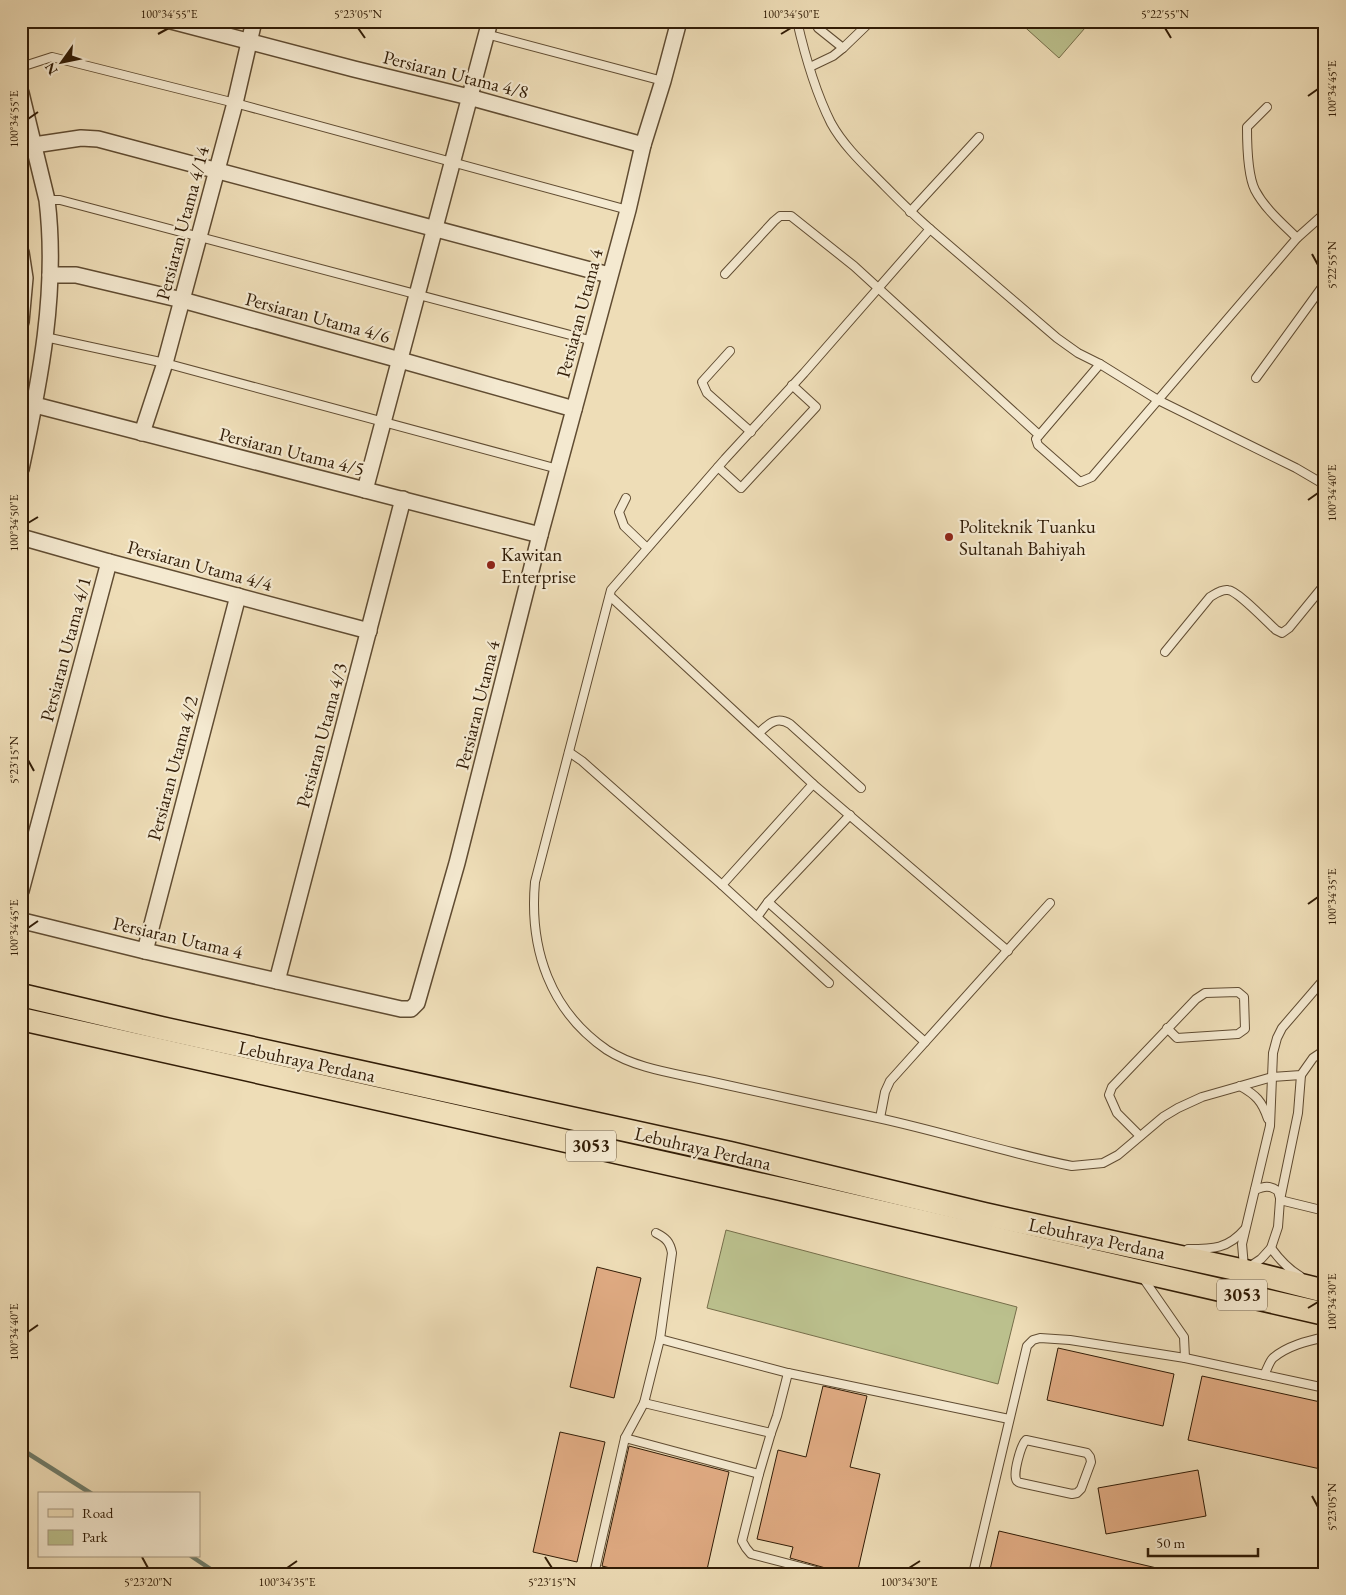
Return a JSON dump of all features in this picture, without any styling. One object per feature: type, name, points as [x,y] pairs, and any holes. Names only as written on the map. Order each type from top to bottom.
[{"type":"main road","name":"Lebuhraya Perdana","points":[[21,995],[161,1028],[730,1153],[984,1214],[1245,1271],[1325,1291]]},
{"type":"main road","name":"Lebuhraya Perdana","points":[[21,1019],[790,1191],[1325,1314]]},
{"type":"main road","points":[[1149,1273],[1216,1275],[1245,1271],[1265,1283],[1284,1291],[1325,1300]]},
{"type":"street","name":"Persiaran Utama 4/14","points":[[142,433],[165,363],[199,238],[235,103],[254,21]]},
{"type":"street","name":"Persiaran Utama 4","points":[[21,919],[145,951],[401,1009],[411,1009],[417,1003],[457,864],[540,535],[628,210],[643,145],[679,21]]},
{"type":"street","name":"Persiaran Utama 4/8","points":[[180,22],[354,70],[469,96],[643,145]]},
{"type":"street","points":[[365,490],[451,161],[488,28]]},
{"type":"street","points":[[21,93],[47,200],[50,275],[45,338],[35,406],[21,469]]},
{"type":"street","points":[[34,145],[80,138],[98,139],[609,276]]},
{"type":"street","points":[[21,252],[25,278],[21,322]]},
{"type":"street","name":"Persiaran Utama 4/6","points":[[50,275],[76,275],[182,300],[574,409]]},
{"type":"street","name":"Persiaran Utama 4/5","points":[[35,406],[540,535]]},
{"type":"street","name":"Persiaran Utama 4/3","points":[[277,981],[404,499]]},
{"type":"street","name":"Persiaran Utama 4/4","points":[[21,536],[109,562],[369,630]]},
{"type":"street","name":"Persiaran Utama 4/1","points":[[21,892],[109,562]]},
{"type":"street","name":"Persiaran Utama 4/2","points":[[145,951],[238,596]]},
{"type":"lane","points":[[798,21],[819,96],[832,124],[855,155],[910,212],[1057,338],[1078,353],[1100,364],[1158,400],[1296,468],[1325,485]]},
{"type":"lane","points":[[815,21],[818,28],[843,48]]},
{"type":"lane","points":[[810,67],[833,56],[869,22]]},
{"type":"lane","points":[[488,28],[663,81]]},
{"type":"lane","points":[[21,67],[52,57],[235,103],[628,210]]},
{"type":"lane","points":[[1267,107],[1247,127],[1247,150],[1254,188],[1276,218],[1297,238]]},
{"type":"lane","points":[[910,212],[979,137]]},
{"type":"lane","points":[[47,200],[60,200],[593,341]]},
{"type":"lane","points":[[1100,364],[1036,439],[1038,445],[1080,482],[1092,477],[1297,238],[1325,213]]},
{"type":"lane","points":[[725,274],[774,221],[780,216],[791,216],[854,266],[1039,435]]},
{"type":"lane","points":[[930,229],[611,590],[535,882],[534,924],[544,970],[554,993],[568,1014],[588,1034],[601,1045],[629,1061],[696,1078],[880,1118],[1072,1166],[1103,1163],[1122,1152],[1164,1117],[1202,1097],[1272,1077],[1301,1075]]},
{"type":"lane","points":[[1256,378],[1325,283]]},
{"type":"lane","points":[[45,338],[165,363],[558,469]]},
{"type":"lane","points":[[730,351],[702,382],[707,393],[751,432]]},
{"type":"lane","points":[[718,467],[741,488],[816,407],[792,385]]},
{"type":"lane","points":[[626,498],[619,512],[624,526],[647,548]]},
{"type":"lane","points":[[1165,652],[1210,597],[1218,592],[1228,590],[1236,594],[1282,634],[1325,584]]},
{"type":"lane","points":[[610,596],[814,784],[1008,951]]},
{"type":"lane","points":[[759,732],[769,722],[785,721],[861,788]]},
{"type":"lane","points":[[569,752],[582,761],[722,885],[829,983]]},
{"type":"lane","points":[[722,885],[814,784]]},
{"type":"lane","points":[[757,917],[768,902],[850,815]]},
{"type":"lane","points":[[768,902],[925,1042]]},
{"type":"lane","points":[[880,1118],[885,1092],[890,1081],[1050,903]]},
{"type":"lane","points":[[1245,1271],[1242,1244],[1270,1126],[1273,1053],[1276,1038],[1282,1028],[1325,978]]},
{"type":"lane","points":[[1140,1136],[1117,1113],[1110,1095],[1112,1087],[1167,1028],[1196,999],[1205,993],[1238,992],[1244,997],[1244,1029],[1238,1034],[1177,1038],[1167,1028]]},
{"type":"lane","points":[[1245,1271],[1261,1259],[1271,1248],[1278,1227],[1280,1200],[1298,1113],[1301,1075],[1313,1058],[1325,1050]]},
{"type":"lane","points":[[1240,1086],[1255,1095],[1264,1105],[1270,1126]]},
{"type":"lane","points":[[1255,1190],[1262,1186],[1272,1187],[1278,1191],[1280,1200]]},
{"type":"lane","points":[[1280,1200],[1325,1211]]},
{"type":"lane","points":[[1149,1250],[1209,1249],[1226,1245],[1237,1238],[1246,1227]]},
{"type":"lane","points":[[594,1574],[625,1438],[644,1404],[660,1339],[672,1253],[670,1244],[665,1237],[656,1233]]},
{"type":"lane","points":[[1271,1248],[1291,1270],[1325,1291]]},
{"type":"lane","points":[[1149,1273],[1184,1337],[1185,1358]]},
{"type":"lane","points":[[1264,1375],[1272,1359],[1287,1349],[1305,1341],[1325,1337]]},
{"type":"lane","points":[[973,1574],[1027,1346],[1033,1340],[1040,1338],[1070,1340],[1185,1358],[1325,1388]]},
{"type":"lane","points":[[660,1339],[788,1373],[1009,1419]]},
{"type":"lane","points":[[788,1373],[742,1541],[751,1554],[828,1574]]},
{"type":"lane","points":[[644,1404],[771,1433]]},
{"type":"lane","points":[[625,1438],[759,1474]]},
{"type":"lane","points":[[1029,1440],[1087,1454],[1090,1456],[1091,1462],[1081,1490],[1072,1494],[1017,1481],[1017,1462],[1023,1443],[1029,1440]]},
{"type":"lane","points":[[1000,1460],[1017,1462]]},
{"type":"green space","points":[[1018,21],[1091,21],[1059,58]]},
{"type":"green space","points":[[726,1230],[1017,1307],[998,1384],[707,1308]]},
{"type":"building","points":[[597,1267],[641,1278],[614,1398],[570,1387]]},
{"type":"building","points":[[1058,1348],[1174,1374],[1163,1426],[1047,1400]]},
{"type":"building","points":[[1202,1376],[1325,1403],[1325,1470],[1188,1440]]},
{"type":"building","points":[[823,1386],[867,1396],[850,1467],[880,1474],[857,1574],[834,1574],[829,1569],[790,1558],[793,1547],[757,1539],[778,1450],[806,1457]]},
{"type":"building","points":[[560,1432],[605,1442],[577,1562],[533,1552]]},
{"type":"building","points":[[629,1446],[729,1472],[706,1574],[635,1574],[602,1566]]},
{"type":"building","points":[[1198,1470],[1206,1516],[1106,1534],[1098,1488]]},
{"type":"building","points":[[999,1531],[1161,1569],[1160,1574],[989,1574]]},
{"type":"waterway","points":[[21,1449],[89,1492]]},
{"type":"waterway","points":[[194,1558],[218,1574]]},
{"type":"place","name":"Politeknik Tuanku Sultanah Bahiyah","points":[[949,537]]},
{"type":"place","name":"Kawitan Enterprise","points":[[491,565]]}]
